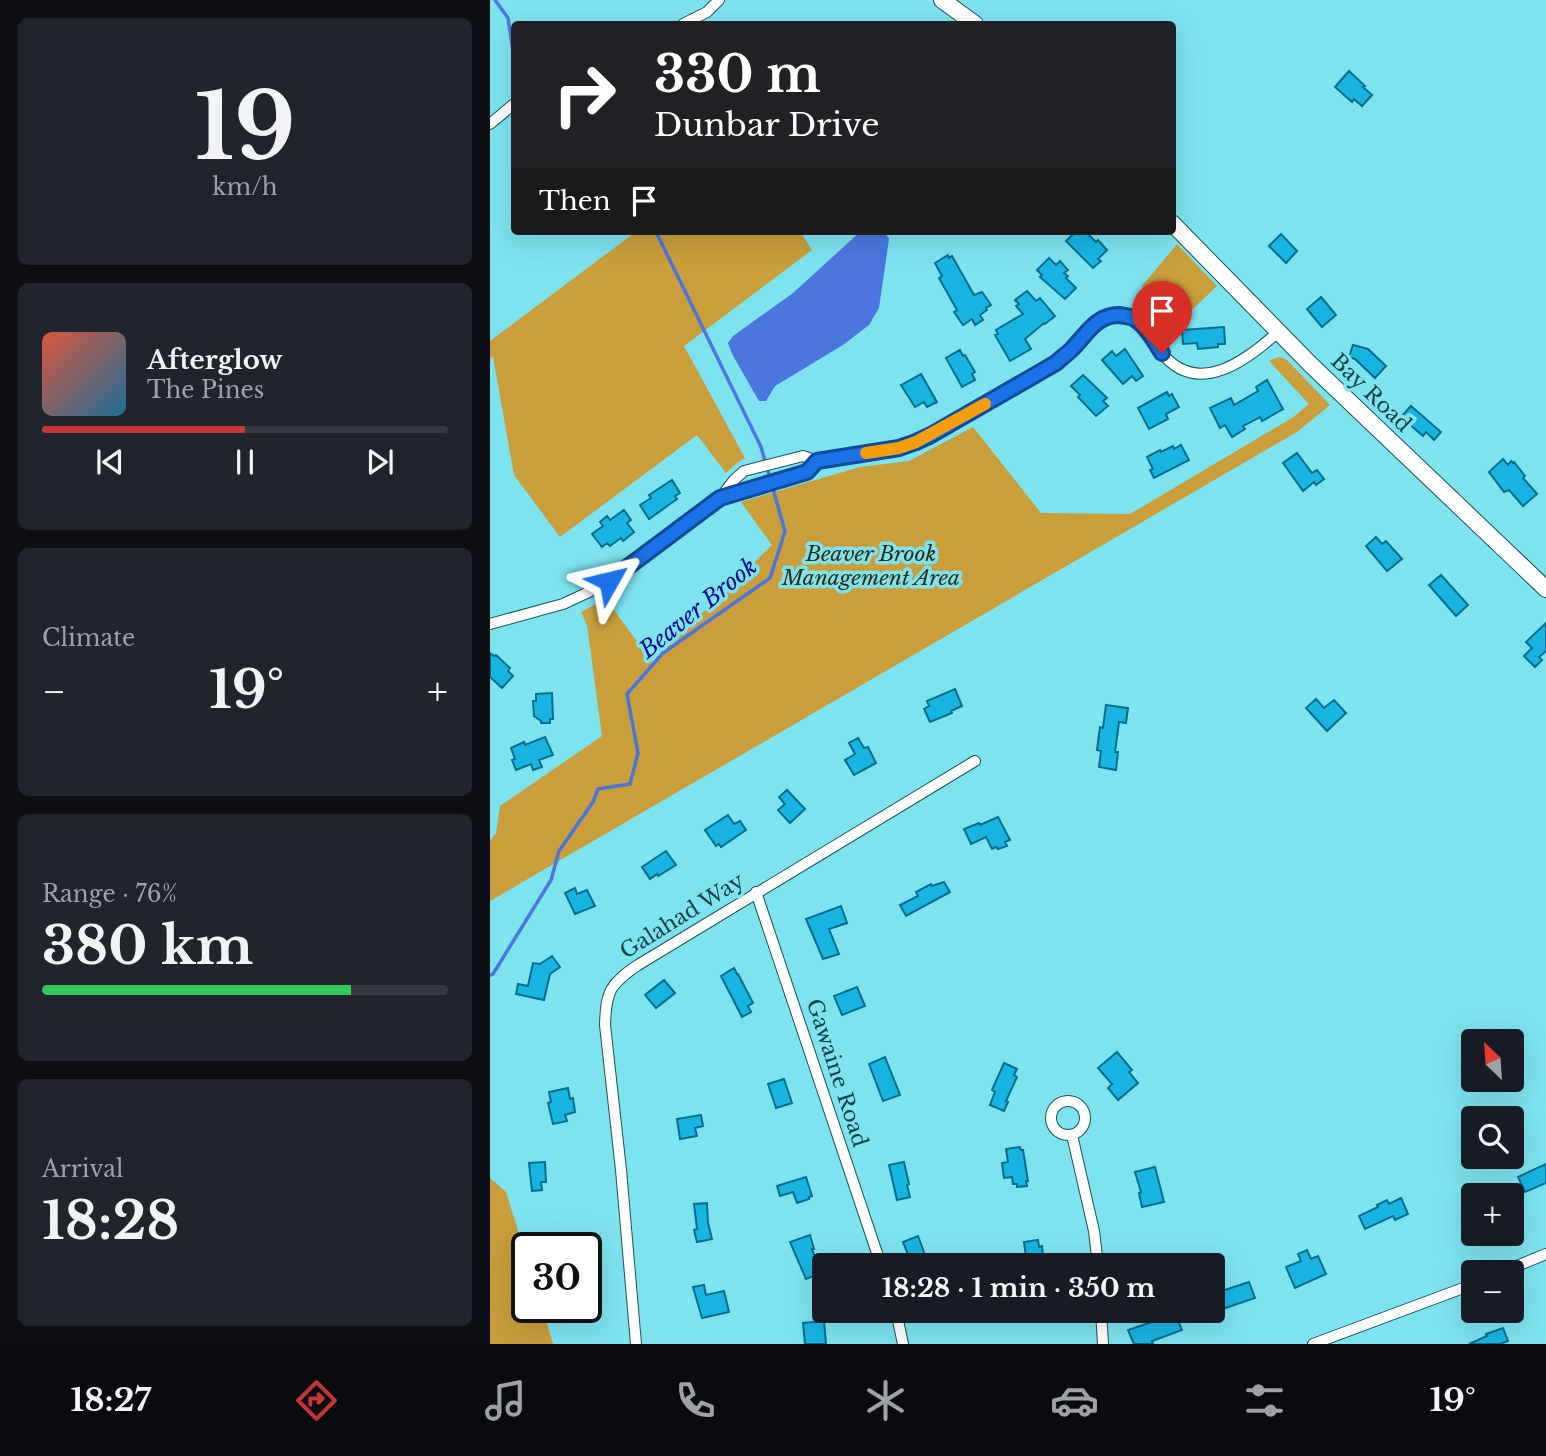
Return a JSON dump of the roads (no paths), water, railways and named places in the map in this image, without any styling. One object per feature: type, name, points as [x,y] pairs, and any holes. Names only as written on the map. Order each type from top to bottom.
[{"type":"main road","points":[[942,0],[971,21]]},
{"type":"main road","name":"Bay Road","points":[[1176,227],[1278,332],[1546,589]]},
{"type":"street","points":[[689,21],[707,12],[719,0]]},
{"type":"street","points":[[490,124],[511,106]]},
{"type":"street","points":[[491,622],[563,604],[609,581],[720,498],[744,471],[803,456],[817,461],[899,448],[931,435],[1056,363],[1101,319],[1113,315],[1136,319],[1171,363],[1193,373],[1210,373],[1237,364],[1261,348],[1278,332]]},
{"type":"street","points":[[720,498],[807,472],[817,461]]},
{"type":"street","name":"Galahad Way","points":[[636,1344],[605,1025],[608,995],[626,973],[975,761]]},
{"type":"street","name":"Gawaine Road","points":[[756,892],[877,1253]]},
{"type":"street","points":[[1072,1135],[1097,1253]]},
{"type":"street","points":[[1524,1263],[1546,1254]]},
{"type":"street","points":[[1313,1344],[1461,1289]]},
{"type":"street","points":[[898,1323],[902,1344]]},
{"type":"street","points":[[1102,1323],[1103,1344]]},
{"type":"water","points":[[857,235],[886,235],[889,239],[879,308],[869,325],[843,345],[775,386],[766,401],[759,401],[728,343],[733,336],[793,293]]},
{"type":"waterway","name":"Beaver Brook","points":[[495,0],[508,18],[511,38]]},
{"type":"waterway","name":"Beaver Brook","points":[[490,975],[551,880],[559,851],[593,802],[598,789],[630,784],[638,753],[627,694],[663,653],[770,578],[785,531],[761,447],[657,235]]},
{"type":"park label","name":"Beaver Brook Management Area","points":[[871,566]]}]
